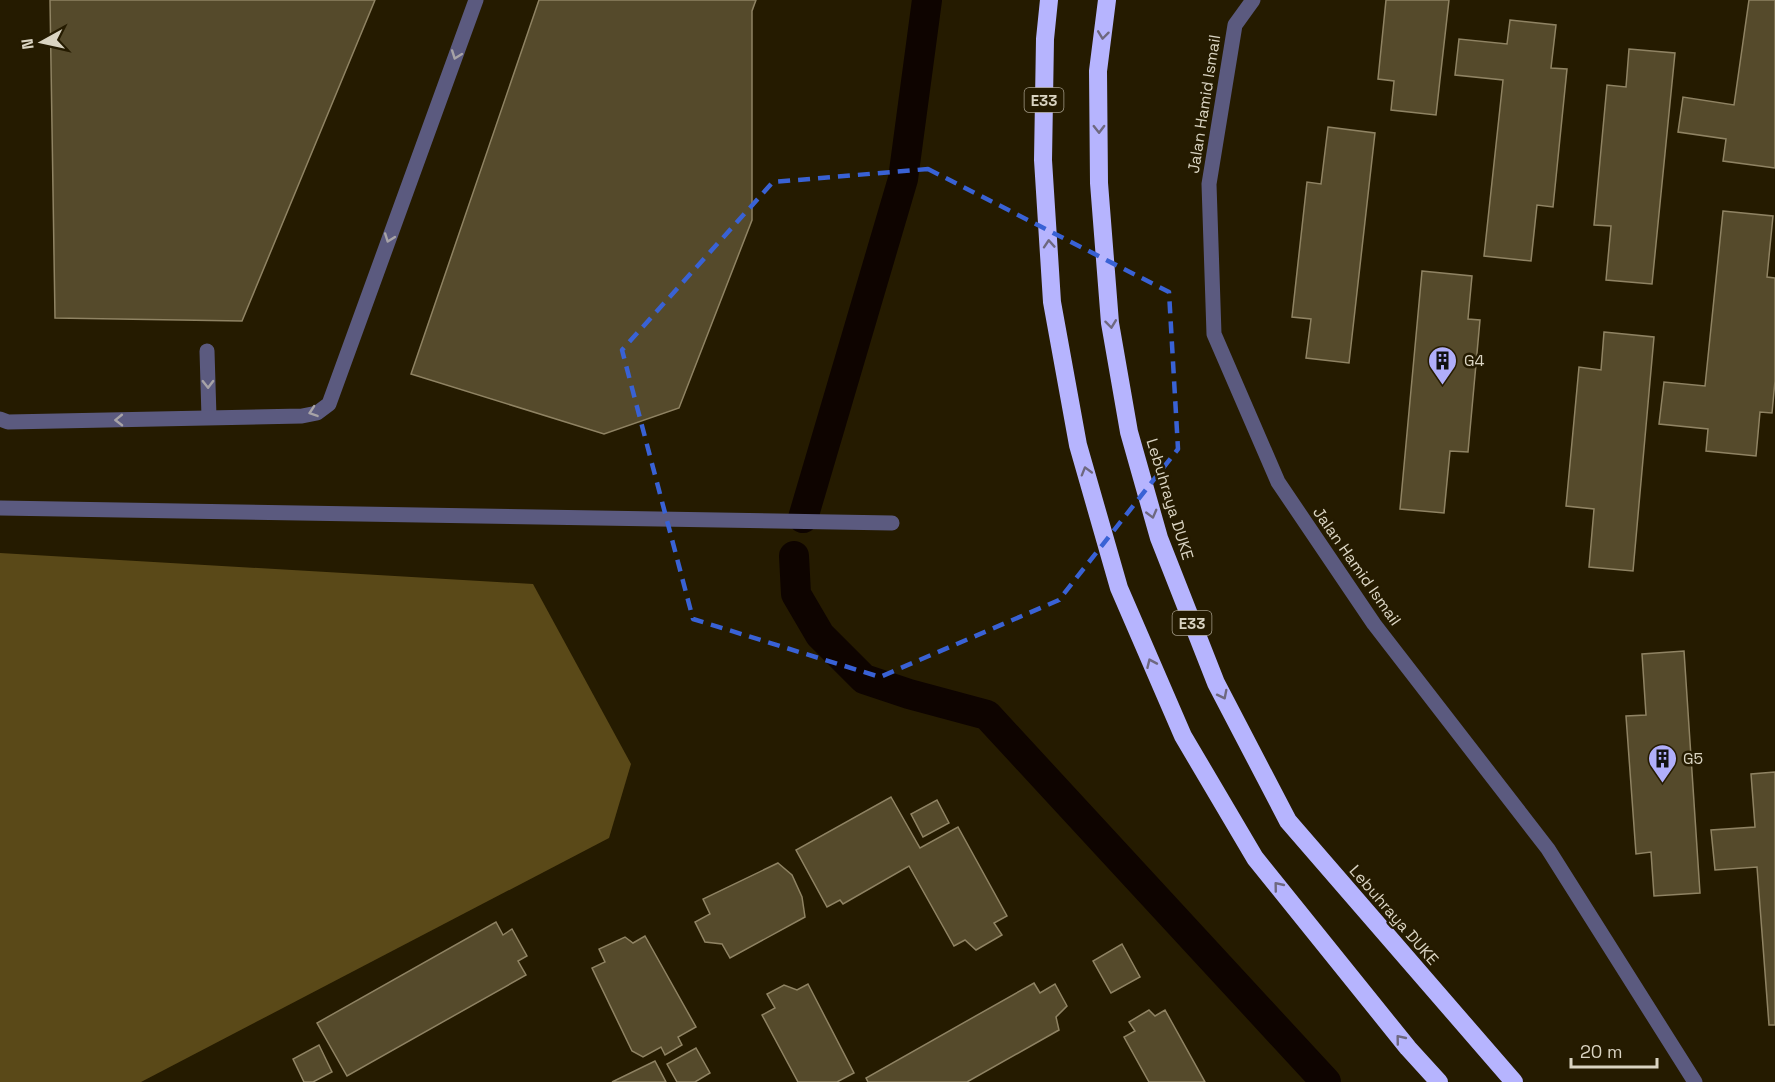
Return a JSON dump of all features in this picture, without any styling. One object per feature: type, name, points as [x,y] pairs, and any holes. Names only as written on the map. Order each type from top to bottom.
[{"type":"highway","name":"E33","points":[[1049,0],[1045,39],[1043,160],[1052,302],[1078,446],[1119,588],[1183,736],[1255,858],[1408,1048],[1439,1082]]},
{"type":"highway","name":"Lebuhraya DUKE","points":[[1107,0],[1098,71],[1100,183],[1110,323],[1129,432],[1158,538],[1216,683],[1288,821],[1514,1082]]},
{"type":"street","points":[[0,419],[8,422],[302,416],[317,414],[329,404],[476,0]]},
{"type":"street","name":"Jalan Hamid Ismail","points":[[1252,0],[1235,25],[1209,184],[1214,334],[1278,482],[1374,624],[1548,849],[1695,1082]]},
{"type":"street","points":[[207,351],[209,417]]},
{"type":"street","points":[[0,508],[892,523]]},
{"type":"highlighted area","points":[[928,169],[1169,292],[1178,449],[1059,600],[880,677],[693,619],[622,350],[773,182]]},
{"type":"shaded area","points":[[0,553],[533,584],[631,764],[609,838],[141,1082],[0,1082]]},
{"type":"building","points":[[50,0],[375,0],[242,321],[55,318]]},
{"type":"building","points":[[539,0],[756,0],[752,11],[752,220],[679,408],[604,434],[411,374]]},
{"type":"building","points":[[1386,0],[1449,0],[1436,115],[1391,110],[1394,81],[1378,79]]},
{"type":"building","points":[[1749,0],[1775,0],[1775,168],[1723,161],[1726,139],[1678,132],[1683,97],[1734,105]]},
{"type":"building","points":[[1510,20],[1556,25],[1551,68],[1567,69],[1553,207],[1537,205],[1531,261],[1484,256],[1503,80],[1455,75],[1459,39],[1507,44]]},
{"type":"building","points":[[1629,49],[1675,53],[1652,284],[1606,280],[1611,226],[1594,225],[1607,85],[1626,87]]},
{"type":"building","points":[[1328,127],[1375,133],[1349,363],[1306,358],[1311,319],[1292,317],[1307,182],[1321,184]]},
{"type":"building","points":[[1723,211],[1773,216],[1767,277],[1775,278],[1775,381],[1772,413],[1760,412],[1756,456],[1706,451],[1708,429],[1659,424],[1664,382],[1705,386]]},
{"type":"building","name":"G4","points":[[1422,271],[1472,276],[1468,319],[1480,320],[1468,452],[1450,451],[1444,513],[1400,509]]},
{"type":"building","points":[[1604,332],[1654,337],[1633,571],[1589,567],[1594,509],[1566,506],[1579,367],[1601,370]]},
{"type":"building","name":"G5","points":[[1684,651],[1700,893],[1654,896],[1651,852],[1636,854],[1626,716],[1646,715],[1642,654]]},
{"type":"building","points":[[1775,772],[1775,1025],[1769,1025],[1757,867],[1715,870],[1711,830],[1755,827],[1751,774]]},
{"type":"building","points":[[891,797],[920,848],[958,827],[1007,916],[994,923],[1002,935],[976,950],[965,940],[954,946],[909,866],[843,904],[840,900],[827,907],[796,850]]},
{"type":"building","points":[[937,800],[949,823],[923,837],[911,814]]},
{"type":"building","points":[[778,863],[792,875],[802,897],[805,917],[730,958],[722,944],[705,942],[695,922],[710,914],[703,899]]},
{"type":"building","points":[[496,922],[503,935],[512,929],[527,956],[518,961],[526,975],[347,1076],[317,1023]]},
{"type":"building","points":[[645,936],[696,1027],[678,1037],[682,1045],[665,1055],[661,1047],[643,1057],[632,1051],[592,968],[605,962],[599,949],[625,937],[633,943]]},
{"type":"building","points":[[1122,944],[1140,977],[1111,993],[1093,961]]},
{"type":"building","points":[[1034,983],[1040,993],[1055,984],[1067,1006],[1056,1017],[1059,1030],[967,1082],[868,1082],[866,1078]]},
{"type":"building","points":[[808,984],[854,1073],[837,1082],[798,1082],[762,1015],[775,1008],[767,994],[784,985],[797,990]]},
{"type":"building","points":[[1149,1010],[1155,1016],[1165,1010],[1205,1082],[1149,1082],[1124,1037],[1135,1031],[1129,1022]]},
{"type":"building","points":[[319,1045],[332,1072],[313,1082],[304,1082],[293,1059]]},
{"type":"building","points":[[696,1048],[710,1073],[695,1082],[677,1082],[667,1064]]},
{"type":"building","points":[[655,1061],[666,1082],[612,1082]]},
{"type":"waterway","points":[[803,518],[903,179],[927,0]]},
{"type":"waterway","points":[[794,556],[796,594],[820,635],[864,679],[987,715],[1326,1082]]},
{"type":"place","name":"G4","points":[[1443,386]]},
{"type":"place","name":"G5","points":[[1662,784]]}]
